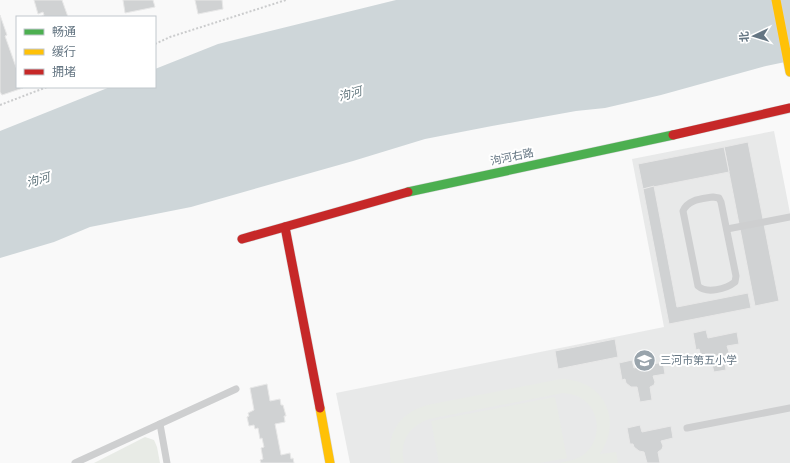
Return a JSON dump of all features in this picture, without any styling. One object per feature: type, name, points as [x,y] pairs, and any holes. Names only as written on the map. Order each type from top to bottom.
[{"type":"street","points":[[776,0],[790,72]]},
{"type":"street","name":"泃河右路","points":[[242,239],[411,191],[621,147],[790,108]]},
{"type":"street","points":[[285,227],[330,463]]},
{"type":"lane","points":[[713,197],[719,198],[727,229],[736,276],[734,282],[730,286],[706,290],[702,289],[698,286],[696,278],[683,211],[685,206],[690,202],[713,197]]},
{"type":"lane","points":[[727,229],[790,217]]},
{"type":"lane","points":[[75,463],[236,389]]},
{"type":"lane","points":[[687,428],[790,408]]},
{"type":"lane","points":[[160,424],[167,463]]},
{"type":"path","points":[[156,44],[286,0]]},
{"type":"path","points":[[0,105],[44,88]]},
{"type":"shaded area","name":"三河市第五小学","points":[[774,131],[790,213],[790,463],[350,463],[336,393],[664,327],[632,159]]},
{"type":"shaded area","points":[[561,379],[576,381],[588,386],[598,394],[605,404],[609,415],[610,428],[607,441],[600,454],[616,452],[618,463],[559,463],[580,457],[589,449],[594,441],[597,424],[592,409],[586,402],[575,395],[563,393],[429,419],[416,426],[407,436],[403,448],[404,463],[391,463],[390,452],[393,432],[404,417],[412,411],[432,404]]},
{"type":"shaded area","points":[[555,397],[567,458],[540,463],[439,463],[431,421]]},
{"type":"shaded area","points":[[145,437],[154,440],[160,463],[94,463]]},
{"type":"water","name":"泃河","points":[[396,0],[790,0],[790,61],[605,108],[576,111],[425,139],[191,207],[90,227],[54,242],[0,258],[0,131],[108,88],[156,88],[156,69],[218,44]]},
{"type":"building","points":[[34,0],[62,0],[68,16],[42,16],[44,15],[43,12],[38,14]]},
{"type":"building","points":[[123,0],[153,0],[155,7],[125,13]]},
{"type":"building","points":[[195,0],[222,0],[223,9],[198,14]]},
{"type":"building","points":[[0,15],[7,35],[5,36],[16,67],[16,88],[23,88],[2,95],[0,92]]},
{"type":"building","points":[[748,142],[779,301],[755,306],[724,147]]},
{"type":"building","points":[[724,147],[729,172],[643,189],[638,164]]},
{"type":"building","points":[[654,186],[677,307],[748,293],[751,308],[669,324],[643,189]]},
{"type":"building","points":[[706,330],[708,338],[737,332],[739,344],[727,346],[729,352],[728,355],[724,357],[726,370],[714,372],[710,357],[705,357],[700,353],[699,349],[696,350],[693,333]]},
{"type":"building","points":[[615,339],[618,357],[558,369],[555,351]]},
{"type":"building","points":[[632,360],[634,368],[663,362],[665,374],[653,376],[655,382],[654,385],[650,387],[652,400],[640,402],[637,387],[631,387],[626,383],[625,379],[622,380],[619,363]]},
{"type":"building","points":[[267,384],[270,401],[280,399],[286,416],[284,416],[285,422],[275,424],[281,455],[290,453],[291,459],[293,458],[294,463],[261,463],[260,460],[263,459],[261,448],[264,447],[262,438],[260,439],[258,428],[255,429],[254,425],[249,426],[247,417],[249,416],[248,413],[254,410],[250,388]]},
{"type":"building","points":[[640,425],[642,432],[671,426],[673,438],[661,441],[663,446],[658,452],[660,463],[647,463],[644,452],[639,451],[633,444],[630,444],[627,428]]},
{"type":"traffic: fast","points":[[408,192],[673,135]]},
{"type":"traffic: slow","points":[[776,0],[790,72]]},
{"type":"traffic: slow","points":[[320,408],[330,463]]},
{"type":"traffic: jam","points":[[673,135],[790,108]]},
{"type":"traffic: jam","points":[[242,239],[408,192]]},
{"type":"traffic: jam","points":[[285,227],[320,408]]},
{"type":"place","name":"三河市第五小学","points":[[645,360]]}]
